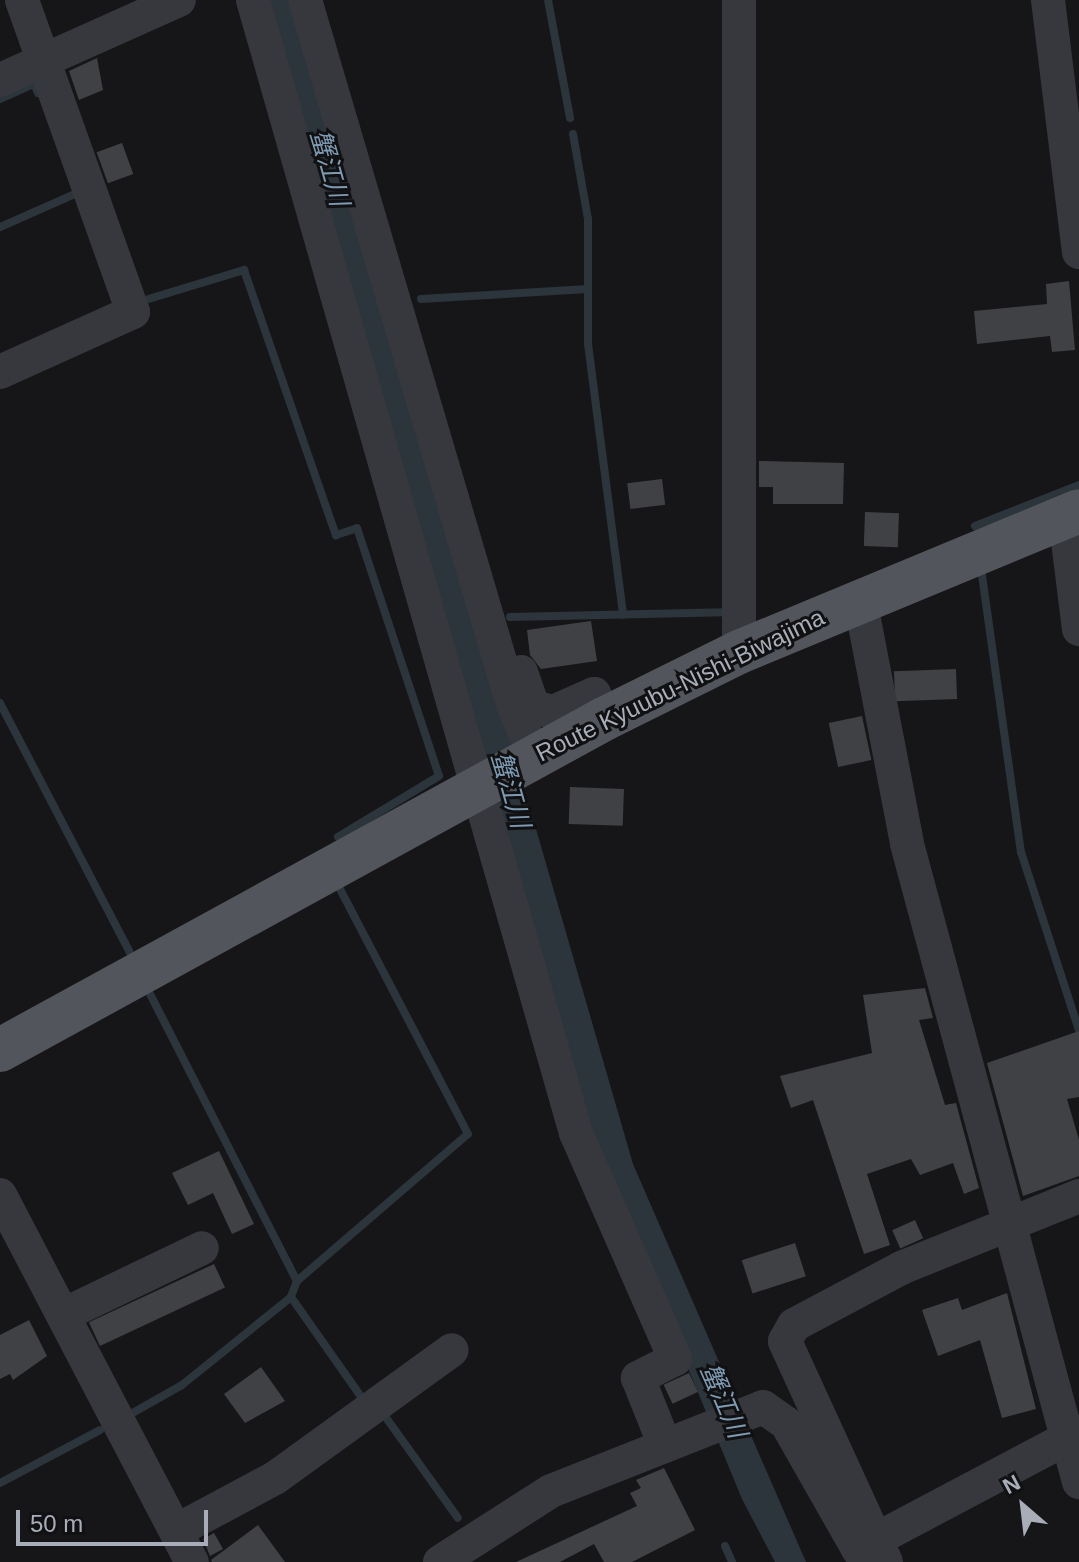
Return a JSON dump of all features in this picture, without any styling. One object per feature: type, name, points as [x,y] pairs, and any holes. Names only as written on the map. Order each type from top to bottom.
[{"type":"main road","name":"Route Kyuubu-Nishi-Biwajima","points":[[0,1050],[534,754],[739,652],[860,599],[1072,514]]},
{"type":"street","points":[[0,372],[133,312],[40,62],[22,0]]},
{"type":"street","points":[[0,80],[179,0]]},
{"type":"street","points":[[253,0],[576,1133],[675,1359],[638,1378],[665,1446]]},
{"type":"street","points":[[305,0],[513,705],[534,754]]},
{"type":"street","points":[[739,0],[739,652]]},
{"type":"street","points":[[1048,0],[1070,97],[1079,252]]},
{"type":"street","points":[[1072,514],[1079,621]]},
{"type":"street","points":[[860,599],[907,844],[1004,1223],[1072,1436],[1079,1482]]},
{"type":"street","points":[[505,622],[533,707],[553,712],[594,694],[604,719]]},
{"type":"street","points":[[0,1195],[192,1562]]},
{"type":"street","points":[[881,1551],[785,1341],[794,1325],[1004,1223],[1079,1196]]},
{"type":"street","points":[[63,1315],[202,1248]]},
{"type":"street","points":[[176,1531],[275,1478],[452,1350]]},
{"type":"street","points":[[440,1562],[551,1491],[665,1446],[710,1432],[763,1407],[787,1424],[858,1549],[881,1551],[1072,1436]]},
{"type":"water","name":"蟹江川","points":[[267,0],[296,0],[633,1164],[806,1562],[775,1562],[742,1499],[588,1126]]},
{"type":"building","points":[[97,58],[103,90],[79,100],[69,71]]},
{"type":"building","points":[[122,143],[133,174],[108,183],[97,152]]},
{"type":"building","points":[[1069,281],[1075,350],[1052,352],[1050,336],[977,344],[974,311],[1047,304],[1046,284]]},
{"type":"building","points":[[759,461],[844,463],[843,504],[773,504],[773,487],[759,487]]},
{"type":"building","points":[[662,479],[665,505],[630,509],[627,483]]},
{"type":"building","points":[[865,512],[899,513],[898,547],[864,546]]},
{"type":"building","points":[[591,621],[597,661],[541,669],[530,655],[527,630]]},
{"type":"building","points":[[956,669],[957,699],[895,701],[894,671]]},
{"type":"building","points":[[862,716],[871,760],[838,767],[829,723]]},
{"type":"building","points":[[570,787],[624,789],[623,826],[569,824]]},
{"type":"building","points":[[925,988],[933,1018],[919,1020],[945,1105],[956,1103],[979,1188],[964,1194],[953,1163],[920,1175],[911,1159],[867,1174],[890,1245],[864,1254],[813,1100],[791,1108],[780,1076],[872,1053],[863,995]]},
{"type":"building","points":[[1079,1031],[1079,1097],[1067,1099],[1079,1140],[1079,1176],[1023,1196],[987,1063]]},
{"type":"building","points":[[219,1151],[254,1224],[232,1234],[213,1193],[188,1205],[172,1173]]},
{"type":"building","points":[[915,1220],[923,1238],[900,1248],[892,1230]]},
{"type":"building","points":[[795,1243],[806,1276],[753,1294],[742,1260]]},
{"type":"building","points":[[214,1264],[225,1288],[100,1346],[89,1322]]},
{"type":"building","points":[[1007,1293],[1036,1409],[1002,1418],[980,1340],[938,1356],[922,1310],[958,1298],[962,1310]]},
{"type":"building","points":[[29,1320],[47,1356],[13,1380],[10,1374],[0,1379],[0,1335]]},
{"type":"building","points":[[261,1367],[285,1401],[245,1423],[224,1394]]},
{"type":"building","points":[[689,1373],[698,1392],[672,1404],[664,1385]]},
{"type":"building","points":[[664,1468],[695,1530],[632,1562],[604,1562],[594,1544],[560,1562],[516,1562],[637,1506],[630,1493],[641,1488],[636,1480]]},
{"type":"building","points":[[258,1525],[285,1562],[212,1562],[211,1560]]},
{"type":"building","points":[[214,1533],[223,1549],[210,1556],[203,1539]]},
{"type":"waterway","points":[[548,0],[570,118]]},
{"type":"waterway","points":[[0,99],[34,84],[38,93]]},
{"type":"waterway","points":[[573,134],[588,219],[588,344],[623,615]]},
{"type":"waterway","points":[[0,227],[77,193]]},
{"type":"waterway","points":[[142,301],[244,270],[336,535],[357,528],[439,776],[338,837]]},
{"type":"waterway","points":[[421,299],[588,289]]},
{"type":"waterway","points":[[975,526],[1079,485]]},
{"type":"waterway","points":[[981,568],[1021,852],[1079,1031]]},
{"type":"waterway","points":[[510,617],[724,612]]},
{"type":"waterway","points":[[0,703],[129,951]]},
{"type":"waterway","points":[[297,1281],[468,1134],[338,885]]},
{"type":"waterway","points":[[149,992],[297,1281],[291,1297],[364,1401]]},
{"type":"waterway","points":[[129,1415],[182,1385],[291,1297]]},
{"type":"waterway","points":[[382,1412],[458,1518]]},
{"type":"waterway","points":[[0,1483],[100,1430]]},
{"type":"waterway","points":[[725,1546],[732,1562]]}]
